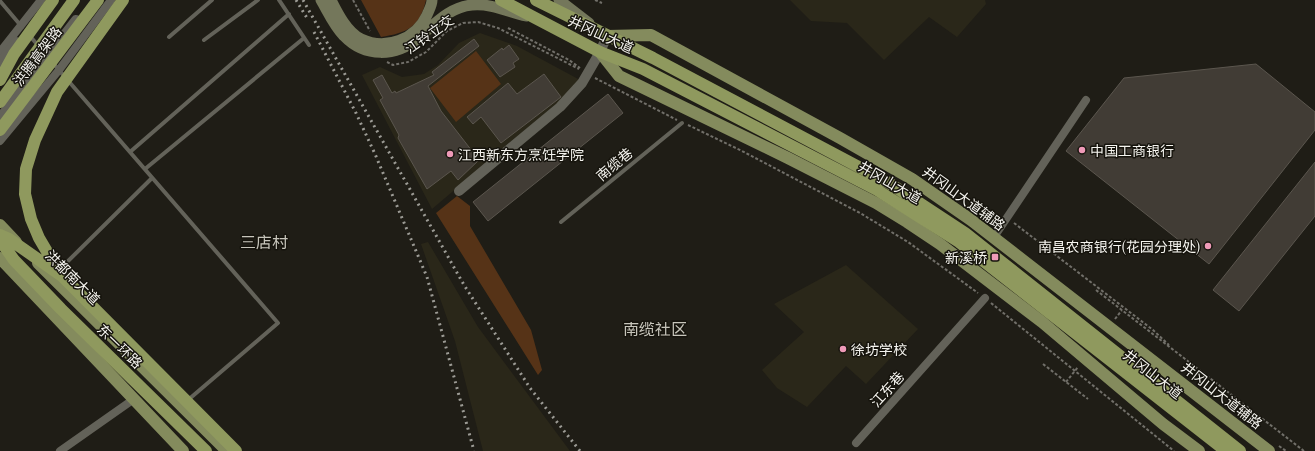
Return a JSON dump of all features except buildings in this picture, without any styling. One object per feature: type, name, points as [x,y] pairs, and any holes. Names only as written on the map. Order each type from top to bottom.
[{"type":"highway","points":[[0,72],[53,0]]},
{"type":"highway","name":"洪腾高架路","points":[[0,102],[74,0]]},
{"type":"highway","name":"洪腾高架路","points":[[0,130],[98,0]]},
{"type":"highway","points":[[57,277],[38,238],[31,219],[25,194],[26,169],[35,140],[57,92],[123,0]]},
{"type":"highway","name":"井冈山大道","points":[[501,0],[600,52],[643,69],[877,190],[952,238],[1226,451]]},
{"type":"highway","name":"井冈山大道","points":[[536,0],[653,58],[888,183],[959,229],[1240,451]]},
{"type":"highway","points":[[0,80],[14,54]]},
{"type":"highway","points":[[0,235],[9,239],[57,277]]},
{"type":"highway","name":"东一环路","points":[[0,240],[14,260],[61,310],[205,450]]},
{"type":"highway","points":[[0,255],[14,260]]},
{"type":"highway","name":"东一环路","points":[[57,277],[187,406],[236,451]]},
{"type":"highway","points":[[187,406],[245,451]]},
{"type":"main road","points":[[322,0],[336,26],[344,37],[352,43],[361,44],[384,53],[406,47],[418,39],[436,22],[451,11],[471,5],[486,5],[536,19]]},
{"type":"main road","points":[[331,0],[345,23],[361,44]]},
{"type":"main road","points":[[384,53],[416,31],[425,19],[432,4],[432,0]]},
{"type":"main road","points":[[559,0],[607,36]]},
{"type":"main road","name":"井冈山大道辅路","points":[[607,36],[651,35],[912,179],[994,237],[1270,451]]},
{"type":"main road","points":[[600,52],[619,76],[788,158],[876,203],[907,222],[940,244],[1042,322],[1163,424],[1199,451]]},
{"type":"main road","name":"洪都南大道","points":[[0,225],[57,277]]},
{"type":"main road","points":[[0,258],[183,451]]},
{"type":"main road","points":[[187,406],[227,451]]},
{"type":"street","points":[[0,63],[40,0]]},
{"type":"street","points":[[0,52],[47,0]]},
{"type":"street","points":[[0,118],[91,0]]},
{"type":"street","points":[[0,141],[59,70],[111,0]]},
{"type":"street","points":[[459,191],[560,107],[582,83],[588,74],[607,36]]},
{"type":"street","points":[[994,237],[1086,100]]},
{"type":"street","name":"江东巷","points":[[856,443],[985,298]]},
{"type":"street","points":[[60,451],[134,399]]},
{"type":"lane","points":[[169,37],[212,0]]},
{"type":"lane","points":[[204,40],[258,0]]},
{"type":"lane","points":[[279,0],[308,45]]},
{"type":"lane","points":[[0,1],[278,323],[187,406]]},
{"type":"lane","points":[[130,152],[289,14]]},
{"type":"lane","points":[[145,169],[304,38]]},
{"type":"lane","name":"南缆巷","points":[[561,222],[682,122]]},
{"type":"lane","points":[[57,277],[152,178]]},
{"type":"path","points":[[353,0],[373,37]]},
{"type":"path","points":[[595,0],[602,3]]},
{"type":"path","name":"江铃立交","points":[[384,53],[393,65],[408,62],[426,52],[447,31],[463,23],[478,22],[498,28],[588,74]]},
{"type":"path","points":[[508,28],[569,60],[588,74],[860,212],[908,242],[985,298],[1174,451]]},
{"type":"path","points":[[1007,217],[1153,330],[1177,353]]},
{"type":"path","points":[[1096,290],[1304,451]]},
{"type":"path","points":[[1043,364],[1088,399]]},
{"type":"shaded area","points":[[361,0],[426,0],[420,17],[416,23],[405,31],[381,37]]},
{"type":"shaded area","points":[[790,0],[985,0],[986,4],[957,37],[929,17],[884,60],[847,23],[811,21]]},
{"type":"shaded area","name":"江西新东方烹饪学院","points":[[480,33],[517,46],[580,80],[562,99],[432,209],[362,75],[380,67],[402,77],[424,74],[438,65],[459,43]]},
{"type":"shaded area","points":[[476,51],[501,84],[456,122],[430,88]]},
{"type":"shaded area","points":[[457,196],[470,206],[470,226],[531,330],[542,370],[538,375],[436,213]]},
{"type":"shaded area","points":[[428,242],[478,327],[570,451],[483,451],[455,341],[421,244]]},
{"type":"shaded area","name":"徐坊学校","points":[[846,265],[918,329],[866,384],[846,366],[807,407],[777,388],[762,370],[804,332],[774,304]]},
{"type":"railway","points":[[296,0],[307,18]]},
{"type":"railway","points":[[303,0],[464,285],[530,388],[580,451]]},
{"type":"railway","points":[[314,32],[356,113],[375,154],[427,277],[474,451]]},
{"type":"place","name":"中国工商银行","points":[[1082,150]]},
{"type":"place","name":"江西新东方烹饪学院","points":[[450,154]]},
{"type":"place","name":"南昌农商银行(花园分理处)","points":[[1208,246]]},
{"type":"place","name":"新溪桥","points":[[995,257]]},
{"type":"place","name":"徐坊学校","points":[[843,349]]},
{"type":"district","name":"三店村","points":[[264,241]]},
{"type":"district","name":"南缆社区","points":[[655,328]]}]
